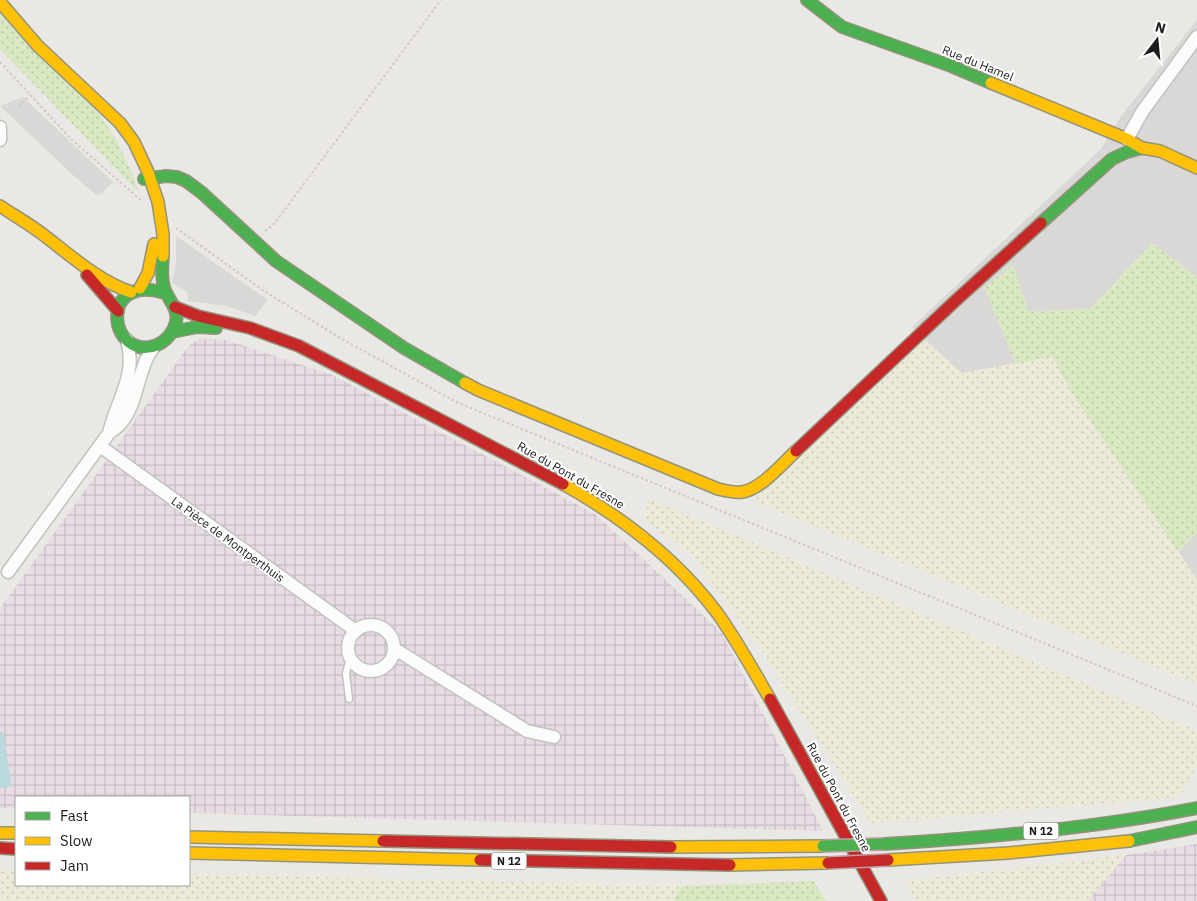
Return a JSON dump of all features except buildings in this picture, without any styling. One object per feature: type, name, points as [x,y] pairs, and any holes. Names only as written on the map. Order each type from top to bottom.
[{"type":"main road","name":"Rue du Hamel","points":[[807,0],[842,27],[951,66],[1127,139],[1142,148],[1160,152],[1197,168]]},
{"type":"main road","points":[[0,2],[38,46],[128,132],[144,162],[155,238],[152,264],[145,282],[122,300],[118,311],[118,327],[128,340],[142,347],[154,346],[167,338],[176,322],[175,307],[165,293],[162,277],[164,255],[161,217],[147,178]]},
{"type":"main road","points":[[147,178],[166,176],[177,177],[186,181],[201,192],[276,260],[404,348],[437,368],[478,390],[718,489],[735,494],[751,491],[768,477],[953,303],[1112,159],[1142,148]]},
{"type":"main road","points":[[0,206],[43,234],[82,266],[119,288],[135,290],[157,289],[165,293]]},
{"type":"main road","points":[[82,266],[89,278],[118,311]]},
{"type":"main road","name":"Rue du Pont du Fresne","points":[[175,307],[186,313],[241,324],[313,352],[591,500],[628,525],[659,551],[717,613],[738,644],[785,724],[881,901]]},
{"type":"main road","name":"Rue du Pont du Fresne","points":[[172,332],[197,327],[212,328],[267,342],[294,353],[334,364]]},
{"type":"main road","name":"N 12","points":[[190,837],[660,847],[823,846],[986,837],[1058,829],[1197,808]]},
{"type":"main road","name":"N 12","points":[[190,853],[702,865],[828,863],[1008,853],[1134,840],[1197,827]]},
{"type":"main road","points":[[0,833],[15,833]]},
{"type":"main road","points":[[0,848],[15,849]]},
{"type":"street","points":[[1127,139],[1142,112],[1197,36]]},
{"type":"street","points":[[0,127],[0,140]]},
{"type":"street","points":[[109,433],[112,418],[128,381],[131,357],[128,340]]},
{"type":"street","points":[[8,572],[109,433],[121,423],[139,384],[145,361],[154,346]]},
{"type":"street","name":"La Pièce de Montperthuis","points":[[100,446],[356,631]]},
{"type":"street","points":[[370,625],[377,626],[390,634],[394,641],[395,649],[390,663],[384,668],[369,672],[355,665],[350,658],[348,644],[356,631],[362,626],[370,625]]},
{"type":"street","points":[[395,649],[527,731],[554,736]]},
{"type":"lane","points":[[348,699],[346,673],[350,658]]},
{"type":"path","points":[[254,241],[274,224],[441,0]]},
{"type":"path","points":[[0,62],[71,139],[136,196]]},
{"type":"path","points":[[18,106],[31,96]]},
{"type":"shaded area","points":[[1197,20],[1197,277],[1152,243],[1091,308],[1029,312],[1013,266],[984,288],[1016,364],[961,373],[912,327],[1102,148],[1121,116]]},
{"type":"shaded area","points":[[23,97],[113,182],[101,194],[96,195],[73,175],[0,106]]},
{"type":"shaded area","points":[[176,236],[268,300],[255,316],[227,306],[188,301],[187,292],[172,283],[176,264]]},
{"type":"shaded area","points":[[199,338],[227,340],[332,375],[595,514],[721,632],[823,831],[190,813],[190,796],[15,796],[15,808],[0,808],[0,609],[187,348]]},
{"type":"shaded area","points":[[1197,533],[1197,579],[1178,552]]},
{"type":"shaded area","points":[[1197,844],[1197,901],[1088,901],[1126,855]]},
{"type":"green space","points":[[0,12],[100,115],[117,141],[139,193],[0,49]]},
{"type":"green space","points":[[1152,243],[1197,277],[1197,533],[1178,552],[1070,390],[1052,356],[1016,364],[984,288],[1013,265],[1029,312],[1091,308]]},
{"type":"green space","points":[[925,341],[962,373],[1052,356],[1070,390],[1197,579],[1197,684],[753,501]]},
{"type":"green space","points":[[652,500],[1197,731],[1197,765],[1181,795],[1168,798],[871,823],[767,659],[692,555],[641,517]]},
{"type":"green space","points":[[1126,855],[1088,901],[915,901],[906,881]]},
{"type":"green space","points":[[0,870],[15,870],[15,886],[190,886],[190,874],[682,886],[673,901],[0,901]]},
{"type":"green space","points":[[814,881],[826,901],[673,901],[682,886]]},
{"type":"water","points":[[0,732],[3,732],[12,786],[0,788]]},
{"type":"traffic: fast","points":[[807,0],[842,27],[951,66],[991,83]]},
{"type":"traffic: fast","points":[[1041,223],[1112,159],[1142,148]]},
{"type":"traffic: fast","points":[[144,179],[166,176],[177,177],[186,181],[201,192],[276,261],[404,348],[465,383]]},
{"type":"traffic: fast","points":[[163,256],[163,283],[176,312],[175,326],[169,336],[157,345],[141,347],[128,342],[120,331],[117,318],[119,305],[128,295],[143,290],[165,293]]},
{"type":"traffic: fast","points":[[172,332],[197,327],[216,328]]},
{"type":"traffic: fast","points":[[884,844],[963,839],[1041,831],[1197,808]]},
{"type":"traffic: fast","points":[[1129,841],[1197,827]]},
{"type":"traffic: fast","points":[[823,846],[884,844]]},
{"type":"traffic: slow","points":[[0,2],[38,46],[120,123],[134,142],[148,172],[158,202],[163,234],[163,256]]},
{"type":"traffic: slow","points":[[991,83],[1127,139],[1142,148],[1160,151],[1197,168]]},
{"type":"traffic: slow","points":[[0,206],[40,232],[97,275],[119,288],[131,292]]},
{"type":"traffic: slow","points":[[140,288],[148,273],[154,244]]},
{"type":"traffic: slow","points":[[465,383],[718,489],[727,491],[742,492],[756,486],[771,475],[796,451]]},
{"type":"traffic: slow","points":[[563,484],[627,525],[685,575],[718,614],[770,699]]},
{"type":"traffic: slow","points":[[0,833],[15,833]]},
{"type":"traffic: slow","points":[[190,837],[383,841]]},
{"type":"traffic: slow","points":[[888,860],[1008,853],[1129,841]]},
{"type":"traffic: slow","points":[[671,847],[823,846]]},
{"type":"traffic: slow","points":[[190,853],[480,860]]},
{"type":"traffic: slow","points":[[730,865],[828,863]]},
{"type":"traffic: jam","points":[[796,451],[1041,223]]},
{"type":"traffic: jam","points":[[87,275],[118,311]]},
{"type":"traffic: jam","points":[[175,307],[198,316],[250,328],[299,346],[563,484]]},
{"type":"traffic: jam","points":[[770,699],[881,901]]},
{"type":"traffic: jam","points":[[383,841],[671,847]]},
{"type":"traffic: jam","points":[[0,848],[15,849]]},
{"type":"traffic: jam","points":[[480,860],[730,865]]},
{"type":"traffic: jam","points":[[828,863],[888,860]]}]
